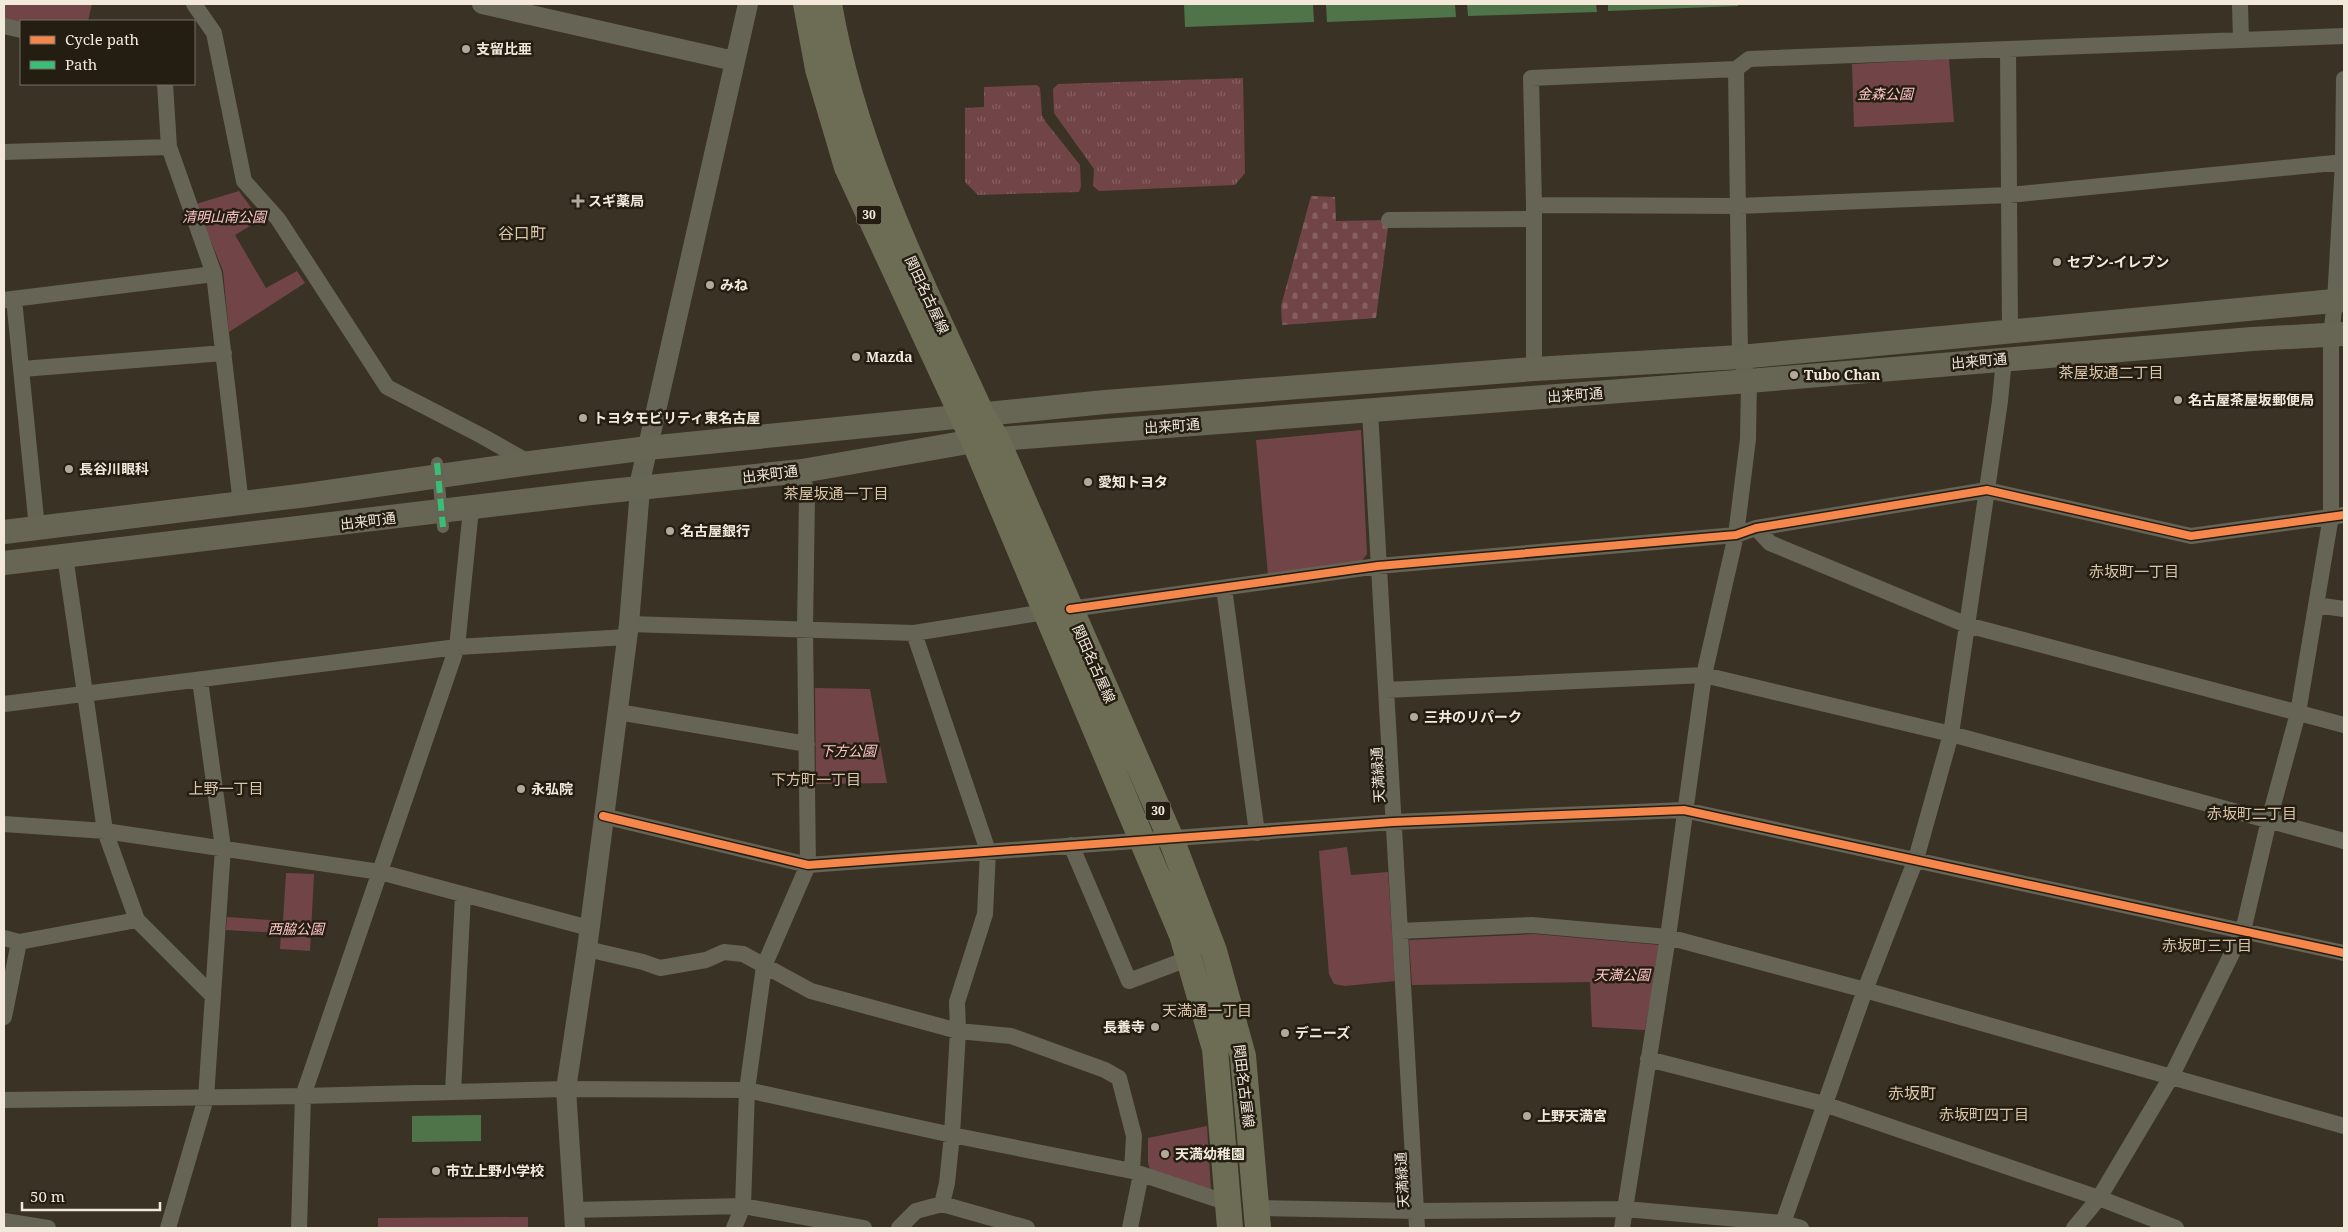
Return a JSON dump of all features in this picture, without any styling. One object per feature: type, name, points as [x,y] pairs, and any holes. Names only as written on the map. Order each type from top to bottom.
[{"type":"main road","name":"関田名古屋線","points":[[806,4],[818,69],[847,167],[972,416],[986,440],[1058,611],[1143,839],[1182,935],[1215,1049],[1229,1216]]},
{"type":"main road","name":"関田名古屋線","points":[[829,4],[844,76],[891,216],[972,416]]},
{"type":"main road","name":"出来町通","points":[[4,532],[242,504],[648,448],[1105,402],[1534,369],[1740,357],[2340,301]]},
{"type":"main road","name":"出来町通","points":[[4,563],[802,471],[986,440],[1749,381],[2252,339],[2338,335]]},
{"type":"main road","name":"関田名古屋線","points":[[1058,611],[1171,839],[1214,951],[1243,1056],[1257,1218]]},
{"type":"street","points":[[194,4],[214,33],[244,181],[278,219],[387,387],[530,463]]},
{"type":"street","points":[[482,4],[510,7],[734,61]]},
{"type":"street","points":[[748,4],[640,489],[628,630],[618,712],[587,949],[566,1089],[574,1219],[743,1206],[864,1228]]},
{"type":"street","points":[[2240,4],[2241,40]]},
{"type":"street","points":[[4,26],[20,30]]},
{"type":"street","points":[[1534,369],[1534,212],[1531,78],[1736,69],[1749,59],[2344,36]]},
{"type":"street","points":[[2008,49],[2010,332]]},
{"type":"street","points":[[1622,1228],[1668,937],[1704,675],[1736,535],[1748,439],[1749,381],[1740,357],[1736,69]]},
{"type":"street","points":[[2074,1228],[2099,1198],[2171,1078],[2243,931],[2268,820],[2298,713],[2316,605],[2338,516],[2338,335],[2344,162],[2344,79]]},
{"type":"street","points":[[165,85],[169,147],[214,274],[242,504]]},
{"type":"street","points":[[4,152],[169,147]]},
{"type":"street","points":[[1389,220],[1534,212],[2009,196],[2344,162]]},
{"type":"street","points":[[37,528],[22,369],[9,299],[214,274]]},
{"type":"street","points":[[22,369],[224,353]]},
{"type":"street","points":[[1783,1223],[1865,990],[1916,859],[1951,734],[2004,359]]},
{"type":"street","name":"天満緑通","points":[[1370,411],[1417,1228]]},
{"type":"street","points":[[437,463],[443,527]]},
{"type":"street","points":[[734,1228],[743,1206],[747,1090],[764,966],[808,865],[805,629],[807,496],[802,471]]},
{"type":"street","points":[[4,704],[457,647],[628,630],[805,629],[914,633],[1378,566],[1736,535],[1756,528],[1987,490],[2191,536],[2338,516]]},
{"type":"street","points":[[299,1228],[303,1096],[457,647],[471,508]]},
{"type":"street","points":[[1756,528],[1770,543],[1967,625],[2344,726]]},
{"type":"street","points":[[65,556],[106,831],[137,920],[212,995]]},
{"type":"street","points":[[1224,588],[1257,833]]},
{"type":"street","points":[[2316,605],[2344,609]]},
{"type":"street","points":[[914,633],[988,851],[985,914],[957,1002],[958,1031],[952,1135],[947,1183],[942,1204]]},
{"type":"street","points":[[1386,690],[1704,675],[1951,734],[2344,841]]},
{"type":"street","points":[[168,1228],[206,1098],[224,848],[200,680]]},
{"type":"street","points":[[618,712],[807,744]]},
{"type":"street","points":[[603,816],[808,865],[1393,822],[1684,810],[1916,859],[2344,954]]},
{"type":"street","points":[[4,824],[106,831],[380,872],[589,928]]},
{"type":"street","points":[[1070,845],[1129,981],[1190,958]]},
{"type":"street","points":[[453,1092],[463,895]]},
{"type":"street","points":[[4,1017],[11,940],[137,920]]},
{"type":"street","points":[[1400,931],[1532,925],[1668,937],[1865,990],[2344,1126]]},
{"type":"street","points":[[587,949],[643,962],[660,968],[706,960],[724,952],[743,954],[811,991],[958,1031],[1011,1036],[1105,1070],[1119,1078],[1134,1136],[1136,1172],[1130,1228]]},
{"type":"street","points":[[1648,1059],[1824,1104],[2099,1198],[2176,1228]]},
{"type":"street","points":[[4,1100],[206,1098],[566,1089],[747,1090],[952,1135],[1136,1172],[1229,1216]]},
{"type":"street","points":[[899,1228],[916,1211],[942,1204],[1027,1228]]},
{"type":"street","points":[[1257,1218],[1417,1211],[1625,1209],[1783,1223],[1801,1228]]},
{"type":"street","points":[[4,1221],[48,1228]]},
{"type":"green space","points":[[4,4],[92,4],[88,20],[20,20],[20,23],[4,19]]},
{"type":"green space","name":"金森公園","points":[[1949,59],[1954,122],[1854,127],[1852,64]]},
{"type":"green space","points":[[1243,78],[1245,173],[1235,185],[1099,191],[1093,186],[1094,169],[1054,113],[1053,89],[1058,84]]},
{"type":"green space","points":[[1037,85],[1040,88],[1042,115],[1045,121],[1080,165],[1081,186],[1079,192],[978,195],[965,182],[965,108],[984,107],[984,87]]},
{"type":"green space","name":"清明山南公園","points":[[239,191],[260,220],[235,235],[266,288],[297,271],[305,283],[229,332],[223,271],[196,204]]},
{"type":"green space","points":[[1311,196],[1335,197],[1336,221],[1389,220],[1376,318],[1282,325],[1281,306]]},
{"type":"green space","points":[[1361,430],[1367,554],[1361,562],[1268,575],[1256,440]]},
{"type":"green space","name":"下方公園","points":[[815,688],[870,689],[887,783],[816,784]]},
{"type":"green space","points":[[1347,847],[1351,875],[1388,872],[1395,981],[1345,986],[1334,984],[1329,974],[1319,851]]},
{"type":"green space","name":"西脇公園","points":[[286,873],[314,874],[310,951],[280,949],[281,933],[226,930],[227,917],[283,921]]},
{"type":"green space","name":"天満公園","points":[[1534,934],[1660,945],[1645,1030],[1592,1027],[1590,982],[1412,985],[1409,940]]},
{"type":"green space","points":[[1207,1126],[1211,1190],[1153,1178],[1148,1163],[1148,1138]]},
{"type":"green space","points":[[528,1217],[528,1228],[378,1228],[378,1218]]},
{"type":"shaded area","points":[[1184,4],[1313,4],[1314,22],[1185,27]]},
{"type":"shaded area","points":[[1326,4],[1455,4],[1456,17],[1327,22]]},
{"type":"shaded area","points":[[1467,4],[1596,4],[1597,12],[1468,16]]},
{"type":"shaded area","points":[[1608,4],[1738,4],[1738,6],[1608,11]]},
{"type":"shaded area","points":[[481,1115],[481,1141],[412,1142],[412,1116]]},
{"type":"marked path","points":[[437,463],[443,527]]},
{"type":"cycle path","points":[[1070,609],[1378,566],[1736,535],[1756,528],[1987,490],[2191,536],[2344,515]]},
{"type":"cycle path","points":[[603,816],[808,865],[1393,822],[1684,810],[2344,953]]},
{"type":"place","name":"支留比亜","points":[[466,49]]},
{"type":"place","name":"スギ薬局","points":[[578,201]]},
{"type":"place","name":"セブン-イレブン","points":[[2057,262]]},
{"type":"place","name":"みね","points":[[710,285]]},
{"type":"place","name":"Mazda","points":[[856,357]]},
{"type":"place","name":"Tubo Chan","points":[[1794,375]]},
{"type":"place","name":"名古屋茶屋坂郵便局","points":[[2178,400]]},
{"type":"place","name":"トヨタモビリティ東名古屋","points":[[583,418]]},
{"type":"place","name":"長谷川眼科","points":[[69,469]]},
{"type":"place","name":"愛知トヨタ","points":[[1088,482]]},
{"type":"place","name":"名古屋銀行","points":[[670,531]]},
{"type":"place","name":"三井のリパーク","points":[[1414,717]]},
{"type":"place","name":"永弘院","points":[[521,789]]},
{"type":"place","name":"長養寺","points":[[1155,1027]]},
{"type":"place","name":"デニーズ","points":[[1285,1033]]},
{"type":"place","name":"上野天満宮","points":[[1527,1116]]},
{"type":"place","name":"天満幼稚園","points":[[1165,1154]]},
{"type":"place","name":"市立上野小学校","points":[[436,1171]]},
{"type":"district","name":"谷口町","points":[[522,233]]},
{"type":"district","name":"茶屋坂通二丁目","points":[[2111,373]]},
{"type":"district","name":"茶屋坂通一丁目","points":[[836,494]]},
{"type":"district","name":"赤坂町一丁目","points":[[2134,572]]},
{"type":"district","name":"下方町一丁目","points":[[816,780]]},
{"type":"district","name":"上野一丁目","points":[[226,789]]},
{"type":"district","name":"赤坂町二丁目","points":[[2252,814]]},
{"type":"district","name":"赤坂町三丁目","points":[[2207,946]]},
{"type":"district","name":"天満通一丁目","points":[[1207,1011]]},
{"type":"district","name":"赤坂町","points":[[1912,1093]]},
{"type":"district","name":"赤坂町四丁目","points":[[1984,1115]]}]
